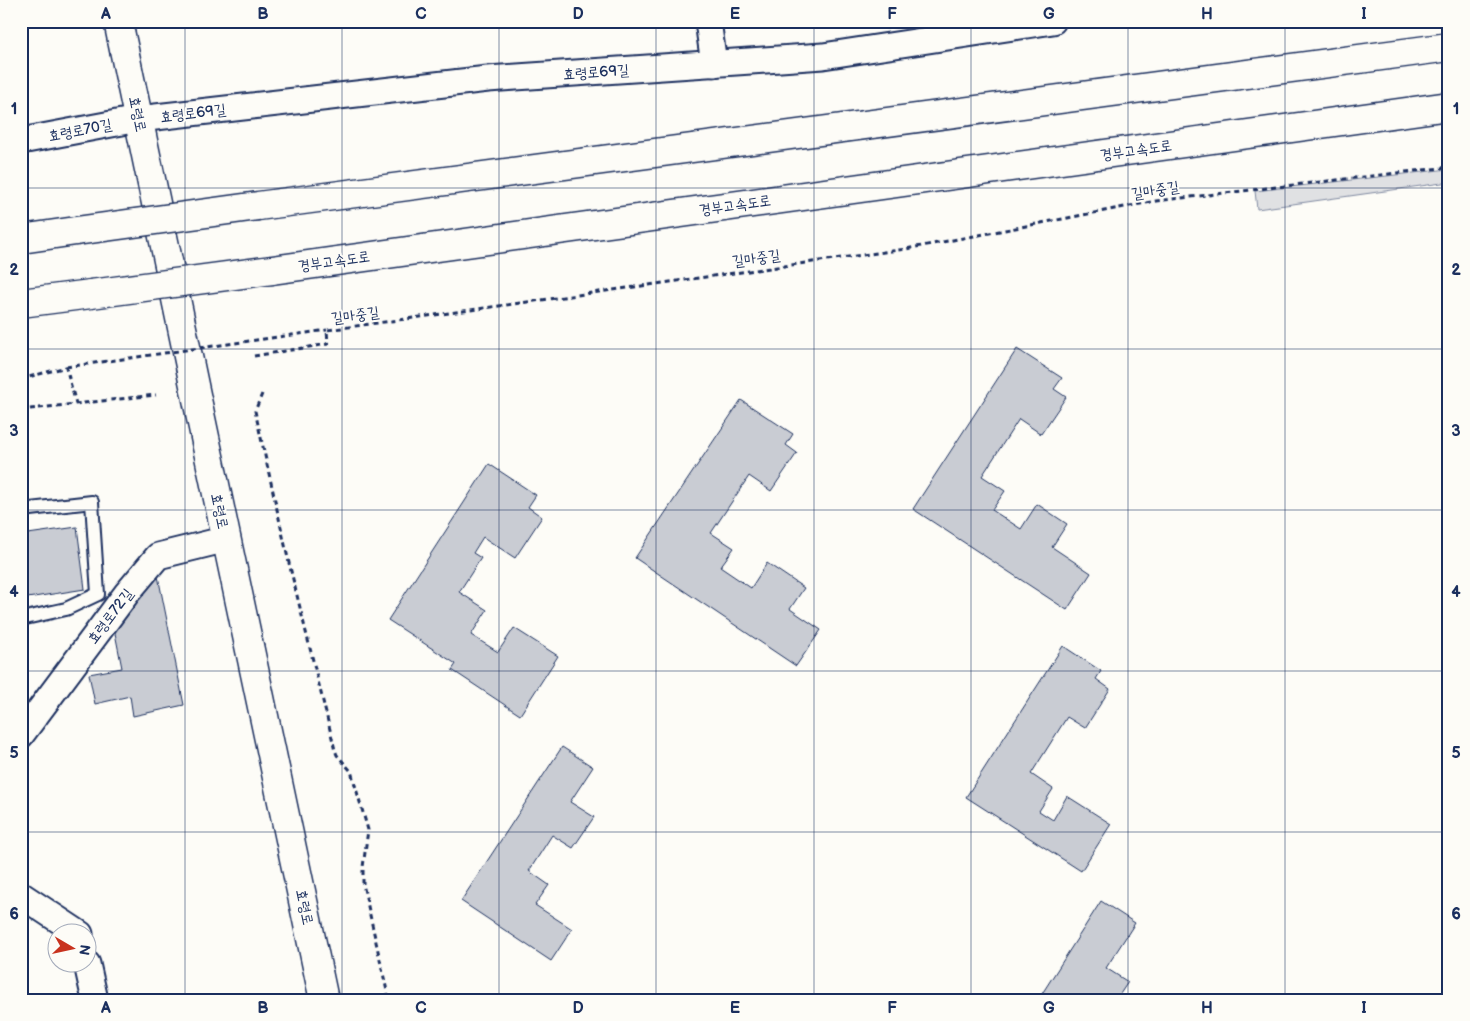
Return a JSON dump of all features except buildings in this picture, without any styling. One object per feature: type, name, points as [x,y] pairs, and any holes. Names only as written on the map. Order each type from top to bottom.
[{"type":"main road","name":"효령로","points":[[118,21],[324,1000]]},
{"type":"main road","points":[[21,239],[1449,47]]},
{"type":"main road","name":"경부고속도로","points":[[21,303],[272,270],[1449,106]]},
{"type":"street","points":[[708,21],[714,64]]},
{"type":"street","name":"효령로69길","points":[[138,119],[488,80],[823,56],[1053,21]]},
{"type":"street","name":"효령로70길","points":[[21,141],[138,119]]},
{"type":"street","name":"효령로72길","points":[[21,735],[127,593],[158,556],[226,539]]},
{"type":"street","points":[[21,895],[65,924]]},
{"type":"street","points":[[89,974],[95,1000]]},
{"type":"lane","points":[[21,510],[92,502],[98,594],[66,609],[21,619]]},
{"type":"path","name":"길마중길","points":[[21,379],[66,367],[906,249],[1156,201],[1449,167]]},
{"type":"path","points":[[254,356],[328,344],[327,330]]},
{"type":"path","points":[[66,367],[76,404]]},
{"type":"path","points":[[262,394],[255,411],[291,573],[335,750],[351,771],[368,830],[363,867],[363,884],[390,1000]]},
{"type":"path","points":[[21,410],[156,395]]},
{"type":"shaded area","points":[[1449,169],[1449,182],[1257,209],[1255,191]]}]
